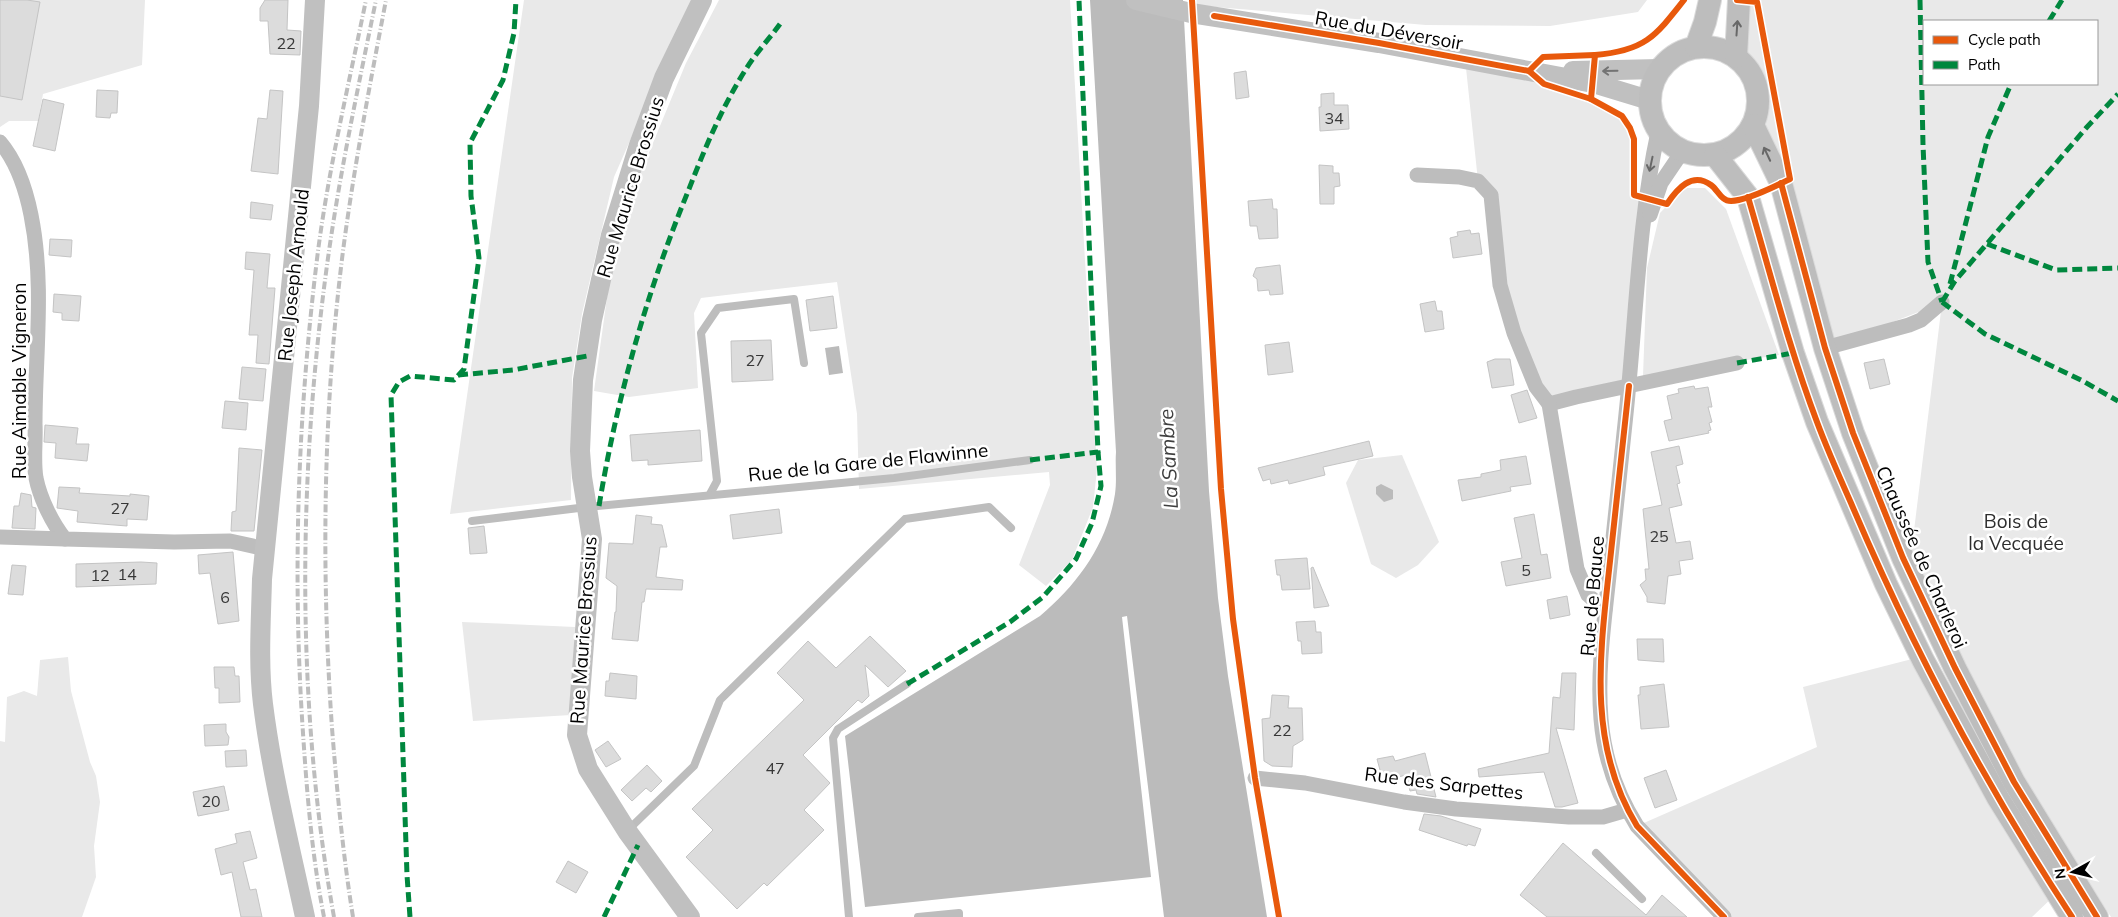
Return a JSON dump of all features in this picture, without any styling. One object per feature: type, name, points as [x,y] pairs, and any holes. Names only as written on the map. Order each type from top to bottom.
[{"type":"main road","points":[[1696,47],[1710,0]]},
{"type":"main road","points":[[1736,57],[1739,0]]},
{"type":"main road","points":[[1696,47],[1716,48],[1736,57],[1748,69],[1757,88],[1758,104],[1753,124],[1738,144],[1715,155],[1699,156],[1682,152],[1658,132],[1652,122],[1649,100],[1659,69],[1681,51],[1696,47]]},
{"type":"main road","name":"Chaussée de Charleroi","points":[[1753,124],[1780,183],[1825,348],[1853,434],[1903,558],[1955,668],[2014,782],[2098,917]]},
{"type":"main road","points":[[1715,155],[1748,197],[1793,352],[1817,422],[1886,584],[1923,660],[1998,798],[2072,917]]},
{"type":"main road","points":[[1793,352],[1825,348]]},
{"type":"street","name":"Rue Joseph Arnould","points":[[305,917],[274,775],[263,702],[260,652],[262,579],[309,106],[315,0]]},
{"type":"street","name":"Rue Maurice Brossius","points":[[690,917],[627,831],[588,768],[577,735],[592,540],[580,451],[584,380],[592,320],[609,245],[639,145],[661,87],[702,0]]},
{"type":"street","name":"Rue du Déversoir","points":[[1136,0],[1191,13],[1379,43],[1593,83],[1649,100]]},
{"type":"street","name":"Rue du Déversoir","points":[[1529,71],[1659,69]]},
{"type":"street","name":"Rue de Bauce","points":[[1658,132],[1645,196],[1629,386],[1605,610],[1601,670],[1601,720],[1609,767],[1627,810],[1636,826],[1724,917]]},
{"type":"street","name":"Rue Aimable Vigneron","points":[[0,142],[7,150],[26,191],[34,230],[38,267],[39,330],[35,403],[36,478],[55,527],[65,539]]},
{"type":"street","name":"Rue de Bauce","points":[[1643,234],[1661,183],[1682,152]]},
{"type":"street","points":[[1417,174],[1460,177],[1478,181],[1490,195],[1500,285],[1514,333],[1536,387],[1550,404],[1577,569],[1588,595],[1605,610]]},
{"type":"street","points":[[1825,348],[1909,325],[1921,320],[1942,302]]},
{"type":"street","points":[[1550,404],[1737,363]]},
{"type":"street","points":[[0,537],[174,542],[230,541],[266,549]]},
{"type":"street","name":"Rue des Sarpettes","points":[[1255,778],[1305,783],[1404,802],[1456,809],[1569,817],[1603,817],[1627,810]]},
{"type":"lane","points":[[710,494],[717,481],[701,333],[718,308],[794,299],[804,363]]},
{"type":"lane","name":"Rue de la Gare de Flawinne","points":[[472,522],[710,494],[894,478],[1030,460]]},
{"type":"lane","points":[[627,831],[694,766],[720,700],[905,519],[989,507],[1011,528]]},
{"type":"lane","points":[[849,917],[833,738],[838,729],[907,684]]},
{"type":"lane","points":[[1596,853],[1642,899]]},
{"type":"lane","points":[[918,917],[959,912],[959,917]]},
{"type":"green space","points":[[0,0],[145,0],[142,65],[43,94],[38,121],[9,121],[0,127]]},
{"type":"green space","points":[[524,0],[692,0],[614,177],[582,314],[572,378],[571,500],[450,514]]},
{"type":"green space","points":[[719,0],[1070,0],[1097,469],[1093,507],[1072,560],[1046,586],[1019,565],[1050,485],[1049,472],[859,489],[857,414],[837,282],[701,298],[694,313],[698,388],[629,397],[594,391],[610,276],[641,172],[686,63]]},
{"type":"green space","points":[[1192,0],[1647,0],[1638,12],[1550,26],[1426,25],[1192,5]]},
{"type":"green space","name":"Bois de la Vecquée","points":[[1736,0],[2118,0],[2118,917],[2111,917],[2023,779],[1911,555],[1942,303],[1825,348],[1792,177],[1753,125],[1757,105],[1756,88],[1743,65],[1736,57]]},
{"type":"green space","points":[[1466,68],[1557,87],[1582,95],[1604,105],[1621,116],[1631,130],[1634,145],[1634,194],[1645,196],[1629,386],[1549,404],[1514,333],[1494,220],[1478,181]]},
{"type":"green space","points":[[1684,188],[1705,188],[1726,209],[1779,355],[1643,376],[1647,268],[1660,213]]},
{"type":"green space","points":[[1402,455],[1439,542],[1418,565],[1396,578],[1371,564],[1346,483],[1358,460]]},
{"type":"green space","points":[[462,622],[575,627],[571,715],[473,721]]},
{"type":"green space","points":[[68,657],[71,691],[90,762],[96,776],[100,802],[94,846],[96,877],[82,917],[0,917],[0,741],[5,742],[7,697],[24,691],[37,696],[40,660]]},
{"type":"green space","points":[[1916,658],[2057,893],[2032,917],[1724,917],[1637,826],[1817,747],[1803,687]]},
{"type":"water","name":"La Sambre","points":[[1090,0],[1183,0],[1209,491],[1218,598],[1228,676],[1267,917],[1164,917],[1127,616],[1122,617],[1151,877],[865,907],[845,736],[1040,616],[1067,590],[1089,562],[1098,546],[1111,512],[1116,489],[1116,452]]},
{"type":"water","points":[[839,346],[843,373],[829,375],[825,348]]},
{"type":"water","points":[[1381,484],[1393,490],[1393,499],[1384,502],[1376,494],[1376,487]]},
{"type":"building","points":[[0,0],[40,2],[22,100],[0,96]]},
{"type":"building","points":[[265,0],[288,0],[287,30],[301,31],[300,55],[270,54],[268,21],[260,21],[260,8]]},
{"type":"building","points":[[1246,71],[1249,97],[1236,99],[1234,73]]},
{"type":"building","points":[[97,90],[118,91],[117,113],[111,113],[110,118],[96,117]]},
{"type":"building","points":[[270,90],[283,91],[278,174],[251,171],[258,118],[267,119]]},
{"type":"building","points":[[1334,93],[1334,105],[1348,105],[1349,129],[1320,131],[1319,107],[1321,107],[1321,94]]},
{"type":"building","points":[[43,99],[64,104],[55,151],[33,146]]},
{"type":"building","points":[[1319,165],[1333,166],[1333,173],[1339,173],[1340,186],[1334,187],[1334,204],[1320,204]]},
{"type":"building","points":[[1272,199],[1273,209],[1277,209],[1278,238],[1259,239],[1257,226],[1250,226],[1248,201]]},
{"type":"building","points":[[251,202],[273,205],[271,220],[250,218]]},
{"type":"building","points":[[1470,230],[1471,234],[1479,233],[1482,254],[1453,258],[1450,238],[1458,236],[1457,232]]},
{"type":"building","points":[[50,239],[72,240],[71,257],[49,255]]},
{"type":"building","points":[[246,252],[270,254],[267,288],[275,288],[269,364],[256,363],[258,335],[249,335],[254,270],[245,269]]},
{"type":"building","points":[[1280,265],[1283,294],[1270,295],[1269,290],[1258,291],[1257,279],[1253,276],[1256,268]]},
{"type":"building","points":[[54,294],[81,296],[79,321],[62,320],[62,313],[53,312]]},
{"type":"building","points":[[833,296],[837,328],[810,331],[806,300]]},
{"type":"building","points":[[1435,301],[1437,311],[1442,311],[1444,329],[1425,332],[1420,304]]},
{"type":"building","points":[[771,340],[773,380],[732,382],[731,341]]},
{"type":"building","points":[[1289,342],[1293,372],[1268,375],[1265,345]]},
{"type":"building","points":[[1495,359],[1510,359],[1514,385],[1492,388],[1487,362]]},
{"type":"building","points":[[1884,359],[1890,384],[1870,389],[1864,363]]},
{"type":"building","points":[[242,367],[266,369],[263,401],[239,399]]},
{"type":"building","points":[[1694,386],[1695,389],[1708,387],[1712,407],[1708,407],[1712,422],[1709,423],[1711,430],[1708,431],[1709,433],[1669,441],[1664,421],[1672,419],[1667,396],[1679,393],[1678,389]]},
{"type":"building","points":[[1527,390],[1537,418],[1519,423],[1511,395]]},
{"type":"building","points":[[225,401],[248,403],[246,430],[222,428]]},
{"type":"building","points":[[45,425],[78,428],[76,444],[89,444],[87,461],[55,458],[56,443],[44,442]]},
{"type":"building","points":[[700,430],[702,461],[648,465],[648,460],[632,461],[630,435]]},
{"type":"building","points":[[1369,441],[1373,456],[1323,467],[1325,475],[1289,484],[1288,480],[1271,484],[1270,479],[1263,481],[1258,468]]},
{"type":"building","points":[[1679,446],[1683,464],[1676,466],[1680,483],[1677,484],[1682,505],[1669,508],[1676,543],[1690,541],[1693,559],[1679,561],[1681,574],[1668,576],[1665,604],[1647,602],[1647,597],[1640,585],[1646,580],[1645,569],[1649,569],[1643,509],[1662,505],[1651,452]]},
{"type":"building","points":[[239,448],[262,450],[254,531],[231,531],[232,512],[236,511]]},
{"type":"building","points":[[1526,456],[1531,484],[1510,487],[1511,491],[1462,501],[1458,480],[1481,477],[1481,474],[1501,470],[1500,460]]},
{"type":"building","points":[[59,487],[80,488],[79,493],[149,496],[147,520],[127,519],[127,526],[77,522],[78,511],[57,508]]},
{"type":"building","points":[[21,493],[31,495],[32,507],[36,508],[35,529],[12,528],[14,506],[19,506]]},
{"type":"building","points":[[779,509],[782,533],[733,539],[730,515]]},
{"type":"building","points":[[1534,514],[1541,555],[1547,554],[1551,578],[1506,586],[1501,562],[1522,558],[1514,518]]},
{"type":"building","points":[[636,515],[652,517],[651,524],[662,525],[667,547],[660,547],[656,577],[683,580],[682,590],[646,589],[644,602],[642,602],[638,641],[612,639],[617,586],[606,578],[609,543],[633,544]]},
{"type":"building","points":[[484,526],[487,553],[470,554],[468,528]]},
{"type":"building","points":[[233,552],[239,621],[218,624],[210,573],[199,574],[198,555]]},
{"type":"building","points":[[1307,558],[1310,589],[1282,590],[1275,560]]},
{"type":"building","points":[[157,563],[156,584],[76,587],[76,564]]},
{"type":"building","points":[[12,565],[26,566],[23,595],[8,594]]},
{"type":"building","points":[[1313,567],[1329,606],[1314,608],[1311,568]]},
{"type":"building","points":[[1567,596],[1570,615],[1550,619],[1547,600]]},
{"type":"building","points":[[1315,621],[1316,632],[1321,632],[1322,653],[1302,654],[1301,641],[1298,641],[1296,622]]},
{"type":"building","points":[[870,636],[906,671],[888,687],[865,665],[869,696],[862,703],[858,700],[803,755],[830,783],[804,810],[824,830],[767,886],[764,883],[737,909],[686,857],[713,830],[692,809],[804,700],[777,673],[808,641],[836,668]]},
{"type":"building","points":[[1637,639],[1663,639],[1664,662],[1638,660]]},
{"type":"building","points":[[214,667],[234,667],[235,676],[239,676],[240,702],[219,703],[219,688],[215,688]]},
{"type":"building","points":[[610,673],[637,676],[636,699],[605,696],[606,681],[609,681]]},
{"type":"building","points":[[1562,673],[1576,673],[1574,730],[1556,728],[1578,803],[1555,807],[1544,772],[1479,777],[1478,769],[1549,753],[1553,697],[1560,698]]},
{"type":"building","points":[[1664,684],[1669,727],[1641,729],[1638,695],[1640,695],[1640,687]]},
{"type":"building","points":[[1272,695],[1289,696],[1288,708],[1302,708],[1303,740],[1293,746],[1292,767],[1272,766],[1264,761],[1262,719],[1270,718]]},
{"type":"building","points":[[226,724],[226,732],[229,737],[228,745],[205,746],[204,725]]},
{"type":"building","points":[[608,741],[621,759],[606,767],[595,750]]},
{"type":"building","points":[[246,750],[247,766],[226,767],[225,751]]},
{"type":"building","points":[[1425,753],[1436,797],[1417,794],[1416,790],[1410,791],[1406,775],[1383,781],[1377,759],[1393,756],[1395,761]]},
{"type":"building","points":[[647,765],[662,781],[651,792],[646,788],[632,801],[621,790]]},
{"type":"building","points":[[1666,770],[1677,800],[1655,808],[1644,778]]},
{"type":"building","points":[[224,786],[229,810],[198,816],[193,792]]},
{"type":"building","points":[[1424,814],[1441,816],[1481,829],[1475,846],[1468,844],[1467,846],[1419,830]]},
{"type":"building","points":[[250,831],[257,858],[243,862],[250,890],[256,889],[262,917],[241,917],[232,872],[221,875],[215,849],[237,843],[235,834]]},
{"type":"building","points":[[1563,843],[1646,915],[1662,895],[1687,917],[1547,917],[1520,895]]},
{"type":"building","points":[[568,861],[588,872],[576,893],[556,882]]},
{"type":"railway","points":[[324,917],[310,825],[300,673],[298,612],[299,492],[306,371],[318,251],[340,125],[366,0]]},
{"type":"railway","points":[[334,917],[321,835],[312,752],[307,669],[305,584],[307,500],[311,416],[329,251],[345,157],[376,0]]},
{"type":"railway","points":[[353,917],[338,799],[328,669],[325,549],[328,430],[336,310],[347,220],[386,0]]},
{"type":"marked path","points":[[410,917],[391,395],[399,382],[410,376],[454,380],[464,369],[479,258],[471,196],[470,143],[503,80],[514,33],[516,0]]},
{"type":"marked path","points":[[1030,460],[1098,452],[1079,0]]},
{"type":"marked path","points":[[1920,0],[1928,262],[1942,302]]},
{"type":"marked path","points":[[2050,20],[2062,0]]},
{"type":"marked path","points":[[599,506],[624,385],[647,305],[674,227],[708,143],[729,98],[750,63],[780,24]]},
{"type":"marked path","points":[[1950,284],[1988,137],[2011,85]]},
{"type":"marked path","points":[[1942,302],[1955,281],[2087,127],[2118,94]]},
{"type":"marked path","points":[[1987,244],[2056,270],[2118,268]]},
{"type":"marked path","points":[[1942,302],[1985,334],[2081,380],[2118,401]]},
{"type":"marked path","points":[[1737,363],[1793,353]]},
{"type":"marked path","points":[[458,375],[513,370],[587,356]]},
{"type":"marked path","points":[[907,684],[1010,622],[1043,597],[1076,559],[1092,523],[1101,486],[1098,452]]},
{"type":"marked path","points":[[604,917],[638,845]]},
{"type":"cycle path","points":[[1192,0],[1221,489],[1233,619],[1255,778],[1279,917]]},
{"type":"cycle path","points":[[1591,99],[1595,55],[1625,50],[1647,40],[1665,24],[1684,0]]},
{"type":"cycle path","points":[[1214,16],[1379,43],[1529,71],[1544,84],[1591,99],[1622,116],[1630,128],[1634,139],[1634,195],[1667,204],[1680,188],[1691,181],[1704,181],[1711,185],[1725,199],[1731,201],[1753,196],[1790,179],[1757,2],[1737,0]]},
{"type":"cycle path","points":[[1529,71],[1543,57],[1595,55]]},
{"type":"cycle path","points":[[1781,183],[1825,348],[1853,433],[1903,558],[1955,668],[2014,782],[2097,917]]},
{"type":"cycle path","points":[[1748,197],[1807,394],[1829,452],[1874,557],[1925,663],[1980,766],[2040,868],[2072,917]]},
{"type":"cycle path","points":[[1629,386],[1601,658],[1603,727],[1610,761],[1621,794],[1637,826],[1724,917]]}]
